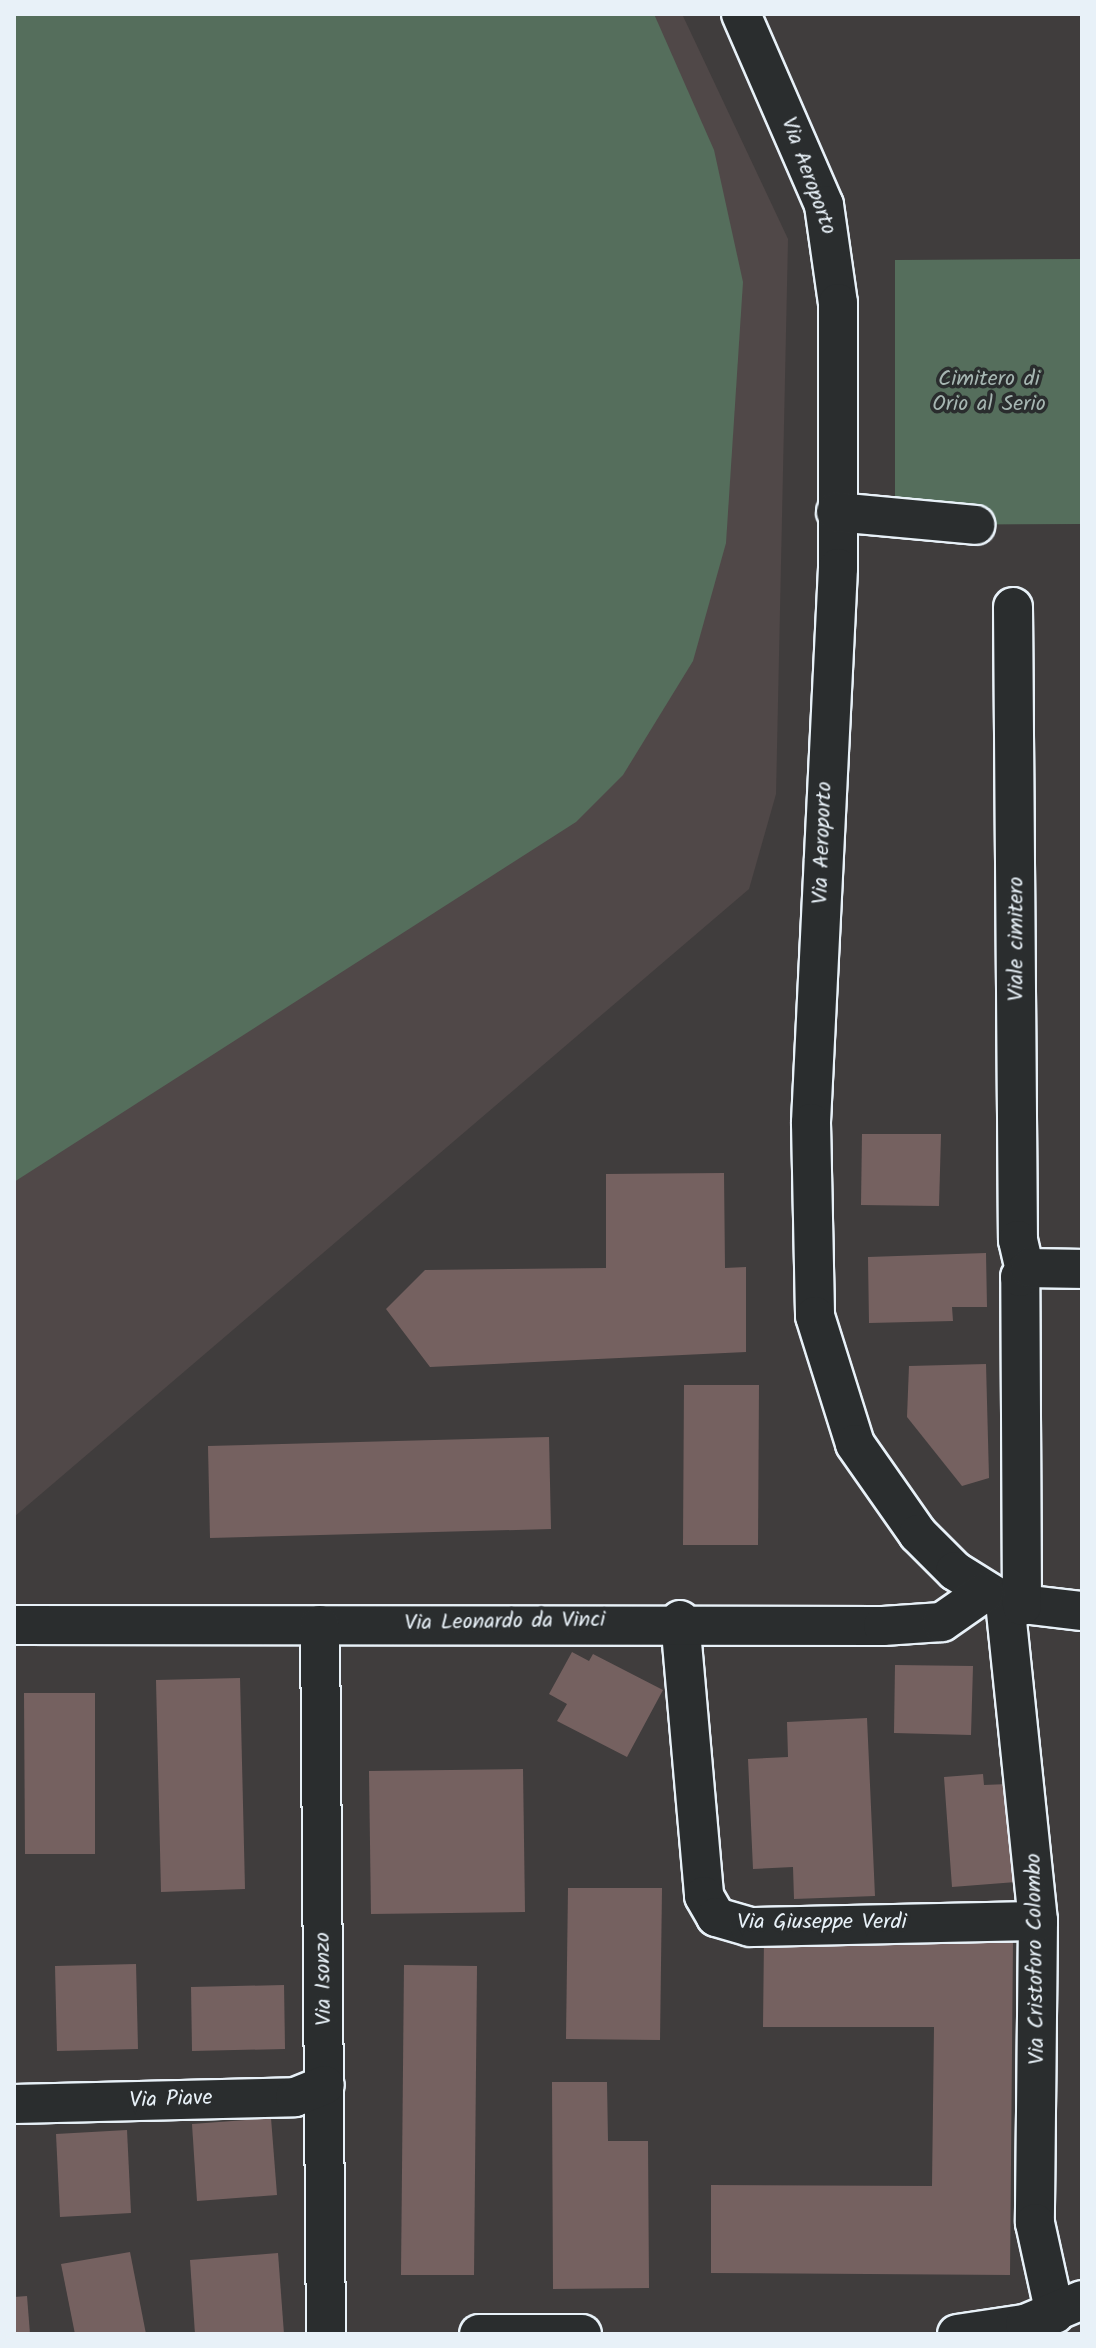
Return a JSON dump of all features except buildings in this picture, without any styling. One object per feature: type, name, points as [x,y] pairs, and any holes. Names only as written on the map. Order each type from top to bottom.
[{"type":"street","name":"Via Aeroporto","points":[[741,14],[805,154],[832,243],[836,512],[811,1123],[815,1316],[837,1403],[863,1457],[918,1534],[1004,1600]]},
{"type":"street","points":[[836,512],[975,525]]},
{"type":"street","name":"Viale cimitero","points":[[1013,607],[1018,1240],[1025,1270]]},
{"type":"street","points":[[1025,1270],[1082,1269]]},
{"type":"street","name":"Via Cristoforo Colombo","points":[[1025,1270],[1004,1600],[1038,1921],[1035,2223],[1068,2307]]},
{"type":"street","points":[[1004,1600],[1082,1611]]},
{"type":"street","name":"Via Leonardo da Vinci","points":[[14,1625],[680,1620],[916,1624],[957,1616],[1004,1600]]},
{"type":"street","name":"Via Giuseppe Verdi","points":[[680,1620],[704,1896],[716,1917],[750,1927],[1038,1921]]},
{"type":"street","name":"Via Isonzo","points":[[320,1625],[326,2334]]},
{"type":"street","name":"Via Piave","points":[[14,2104],[295,2097],[325,2085]]},
{"type":"street","points":[[957,2334],[1068,2307]]},
{"type":"street","points":[[479,2334],[582,2334]]},
{"type":"shaded area","points":[[14,14],[682,14],[788,239],[776,794],[749,889],[14,1517]]},
{"type":"green space","points":[[14,14],[654,14],[714,150],[743,282],[726,543],[693,661],[623,775],[576,822],[14,1182]]},
{"type":"green space","name":"Cimitero di Orio al Serio","points":[[1082,259],[1082,524],[895,525],[895,260]]}]
